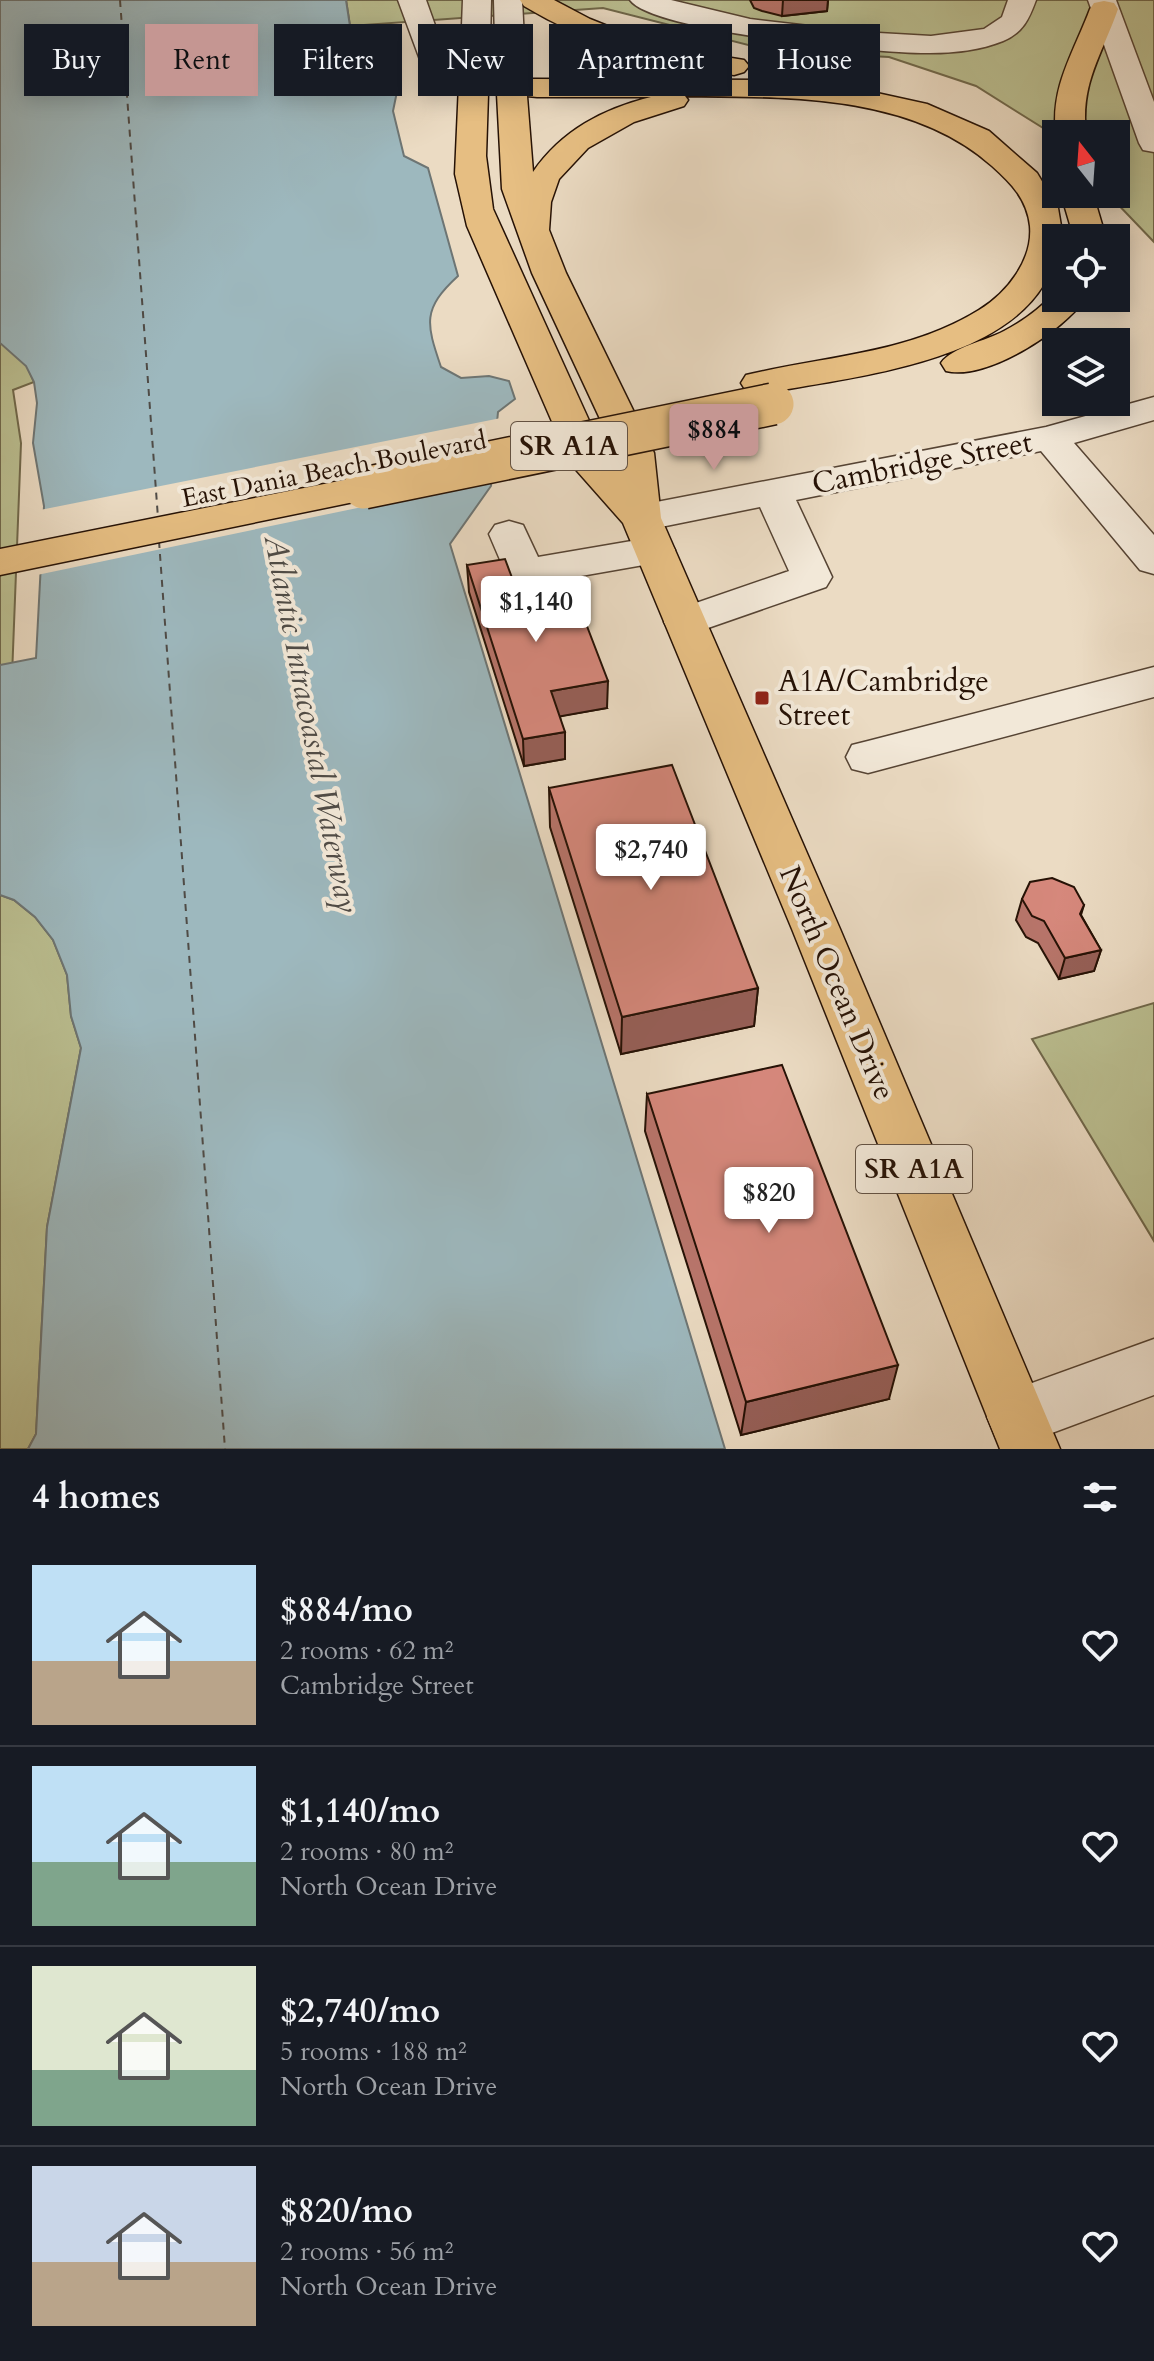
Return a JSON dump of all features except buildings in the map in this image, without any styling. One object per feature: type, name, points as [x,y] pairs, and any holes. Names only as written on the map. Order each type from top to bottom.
[{"type":"main road","points":[[534,0],[587,28],[676,56],[748,68]]},
{"type":"main road","points":[[1069,120],[1070,89],[1103,4]]},
{"type":"main road","name":"East Dania Beach Boulevard","points":[[533,84],[748,77]]},
{"type":"main road","name":"East Dania Beach Boulevard","points":[[533,85],[748,89]]},
{"type":"main road","name":"East Dania Beach Boulevard","points":[[880,86],[941,100],[981,116],[1025,142]]},
{"type":"main road","name":"SR A1A","points":[[533,230],[535,199],[548,170],[565,150],[587,133],[617,118],[664,102],[748,90]]},
{"type":"main road","name":"North Ocean Drive","points":[[474,96],[471,173],[478,215],[589,463],[648,534]]},
{"type":"main road","name":"North Ocean Drive","points":[[512,96],[516,181],[549,273],[635,453],[648,534],[1024,1433]]},
{"type":"main road","name":"East Dania Beach Boulevard","points":[[0,562],[766,393],[969,331],[1006,309],[1039,267],[1047,238],[1044,211],[1038,197],[1019,172],[993,150],[956,128],[867,99],[847,96]]},
{"type":"main road","name":"East Dania Beach Boulevard","points":[[0,537],[766,393],[922,373],[971,359],[1017,339],[1055,312]]},
{"type":"street","points":[[412,0],[420,24]]},
{"type":"street","name":"North Ocean Drive","points":[[476,24],[477,0]]},
{"type":"street","name":"North Ocean Drive","points":[[508,0],[509,24]]},
{"type":"street","points":[[644,0],[732,25],[926,46],[967,43],[986,37],[1011,23],[1020,12],[1022,0]]},
{"type":"street","points":[[1103,4],[1154,143]]},
{"type":"street","name":"Cambridge Street","points":[[509,534],[524,573],[773,492],[1050,438],[1154,408]]},
{"type":"street","points":[[1050,438],[1154,561]]},
{"type":"street","points":[[685,622],[812,577],[773,492]]},
{"type":"street","points":[[868,757],[1154,682]]},
{"type":"street","points":[[1024,1433],[1154,1367]]},
{"type":"green space","points":[[346,0],[1154,0],[1154,242],[1121,208],[1130,208],[1130,120],[1042,120],[1042,127],[976,86],[880,57],[880,24],[748,24],[748,45],[732,41],[732,24],[666,24],[603,8],[350,24]]},
{"type":"green space","points":[[0,304],[34,382],[13,390],[21,443],[10,728],[0,763]]},
{"type":"green space","points":[[0,895],[14,900],[35,917],[53,940],[67,975],[71,1016],[81,1048],[47,1227],[36,1434],[28,1449],[0,1449]]},
{"type":"green space","points":[[1154,1003],[1154,1241],[1032,1039]]},
{"type":"water","name":"Atlantic Intracoastal Waterway","points":[[0,0],[346,0],[350,24],[274,24],[274,96],[396,96],[393,111],[404,156],[428,168],[458,276],[438,298],[430,317],[432,339],[441,367],[461,378],[489,376],[509,381],[515,399],[498,412],[491,486],[450,544],[725,1449],[28,1449],[36,1434],[47,1227],[81,1048],[71,1016],[67,975],[53,940],[35,917],[14,900],[0,895],[0,665],[36,658],[44,506],[33,443],[37,403],[34,382],[26,366],[0,343]]},
{"type":"pier","points":[[501,418],[496,479],[37,575],[40,510]]},
{"type":"ferry route","points":[[120,0],[158,518]]},
{"type":"ferry route","points":[[159,541],[225,1449]]},
{"type":"place","name":"A1A/Cambridge Street","points":[[762,698]]}]
